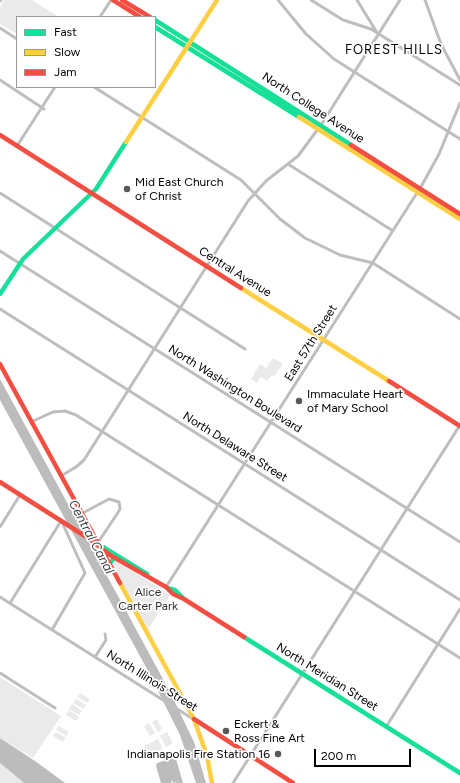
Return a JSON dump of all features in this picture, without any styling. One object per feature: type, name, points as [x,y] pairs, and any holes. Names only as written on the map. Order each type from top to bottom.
[{"type":"main road","points":[[112,0],[138,16]]},
{"type":"main road","points":[[122,0],[148,16]]},
{"type":"main road","points":[[0,294],[19,263],[92,193],[142,118],[216,0]]},
{"type":"main road","name":"North College Avenue","points":[[156,21],[460,219]]},
{"type":"main road","name":"North College Avenue","points":[[156,28],[319,127]]},
{"type":"main road","name":"Central Avenue","points":[[0,135],[460,425]]},
{"type":"main road","name":"North College Avenue","points":[[419,191],[460,214]]},
{"type":"main road","points":[[0,364],[194,719],[206,753],[212,783]]},
{"type":"main road","name":"North Meridian Street","points":[[0,482],[115,557],[166,587],[175,590],[184,598],[460,774]]},
{"type":"main road","name":"North Meridian Street","points":[[97,544],[134,564],[152,578]]},
{"type":"main road","points":[[109,564],[115,557]]},
{"type":"main road","name":"North Illinois Street","points":[[194,719],[293,783]]},
{"type":"street","points":[[101,16],[112,0]]},
{"type":"street","points":[[278,0],[311,40],[334,59],[460,139]]},
{"type":"street","points":[[311,0],[343,20],[366,26],[460,86]]},
{"type":"street","points":[[357,0],[378,34]]},
{"type":"street","points":[[61,476],[84,460],[254,192],[307,146],[400,0]]},
{"type":"street","points":[[425,0],[441,44],[460,80]]},
{"type":"street","points":[[0,28],[16,38]]},
{"type":"street","points":[[0,80],[43,108]]},
{"type":"street","points":[[17,146],[43,108],[54,88]]},
{"type":"street","points":[[96,88],[234,175],[254,192],[283,221],[308,240],[340,255],[372,263],[460,318]]},
{"type":"street","name":"East 57th Street","points":[[166,587],[419,191],[439,154],[460,103]]},
{"type":"street","points":[[288,164],[393,231]]},
{"type":"street","points":[[0,193],[246,349]]},
{"type":"street","name":"North Washington Boulevard","points":[[0,251],[460,542]]},
{"type":"street","name":"North Delaware Street","points":[[0,308],[460,600]]},
{"type":"street","points":[[31,422],[50,412],[65,411],[76,415],[460,658]]},
{"type":"street","points":[[233,783],[460,425]]},
{"type":"street","points":[[0,526],[20,495]]},
{"type":"street","points":[[81,514],[109,499],[119,502],[120,509],[97,544]]},
{"type":"street","points":[[10,603],[61,521]]},
{"type":"street","points":[[52,630],[85,573],[61,521]]},
{"type":"street","name":"North Illinois Street","points":[[0,597],[194,719]]},
{"type":"street","points":[[386,727],[460,609]]},
{"type":"street","points":[[95,657],[106,640],[105,634]]},
{"type":"street","points":[[0,673],[55,708]]},
{"type":"green space","points":[[4,0],[32,0],[57,16],[16,16],[16,33],[0,24],[0,7]]},
{"type":"green space","points":[[273,358],[283,364],[275,375],[270,377],[267,381],[261,377],[257,383],[251,379],[260,364],[266,368]]},
{"type":"green space","name":"Alice Carter Park","points":[[115,560],[170,595],[147,631],[112,565]]},
{"type":"green space","points":[[0,677],[61,716],[33,758],[0,738]]},
{"type":"green space","points":[[80,693],[90,699],[87,703],[77,697]]},
{"type":"green space","points":[[76,699],[86,705],[83,709],[73,703]]},
{"type":"green space","points":[[72,704],[82,711],[79,715],[69,709]]},
{"type":"green space","points":[[69,710],[79,717],[76,721],[66,715]]},
{"type":"green space","points":[[157,719],[162,729],[158,732],[152,722]]},
{"type":"green space","points":[[149,723],[155,733],[150,736],[144,726]]},
{"type":"green space","points":[[59,726],[69,732],[66,736],[56,730]]},
{"type":"green space","points":[[56,732],[66,738],[63,742],[53,736]]},
{"type":"green space","points":[[167,732],[173,743],[166,747],[160,736]]},
{"type":"green space","points":[[158,739],[162,747],[161,751],[154,750],[150,753],[146,751],[144,746]]},
{"type":"green space","points":[[0,763],[10,772],[24,783],[0,783]]},
{"type":"shaded area","name":"Central Canal","points":[[0,379],[169,690],[194,742],[206,783],[196,783],[180,735],[147,669],[0,400]]},
{"type":"shaded area","points":[[0,738],[65,783],[24,783],[0,763]]},
{"type":"shaded area","points":[[172,758],[176,759],[183,783],[175,783],[178,781],[173,783],[172,780],[171,783],[161,783],[156,766],[157,763]]},
{"type":"traffic: fast","points":[[156,21],[351,145]]},
{"type":"traffic: fast","points":[[156,28],[299,117]]},
{"type":"traffic: fast","points":[[0,294],[23,259],[96,189],[126,142]]},
{"type":"traffic: fast","points":[[103,547],[147,574]]},
{"type":"traffic: fast","points":[[109,564],[115,557]]},
{"type":"traffic: fast","points":[[167,588],[175,590],[183,598]]},
{"type":"traffic: fast","points":[[244,637],[460,773]]},
{"type":"traffic: slow","points":[[126,142],[217,0]]},
{"type":"traffic: slow","points":[[299,117],[460,219]]},
{"type":"traffic: slow","points":[[241,288],[389,381]]},
{"type":"traffic: slow","points":[[120,583],[194,719],[207,756],[212,783]]},
{"type":"traffic: jam","points":[[113,0],[138,16]]},
{"type":"traffic: jam","points":[[122,0],[148,16]]},
{"type":"traffic: jam","points":[[0,135],[241,288]]},
{"type":"traffic: jam","points":[[351,145],[460,214]]},
{"type":"traffic: jam","points":[[0,364],[120,583]]},
{"type":"traffic: jam","points":[[389,381],[460,426]]},
{"type":"traffic: jam","points":[[0,482],[88,538],[110,555],[166,587],[173,594],[184,599],[244,637]]},
{"type":"traffic: jam","points":[[194,719],[293,783]]},
{"type":"place","name":"Mid East Church of Christ","points":[[127,189]]},
{"type":"place","name":"Immaculate Heart of Mary School","points":[[299,401]]},
{"type":"place","name":"Eckert & Ross Fine Art","points":[[226,731]]},
{"type":"place","name":"Indianapolis Fire Station 16","points":[[278,754]]},
{"type":"district","name":"FOREST HILLS","points":[[394,50]]}]
